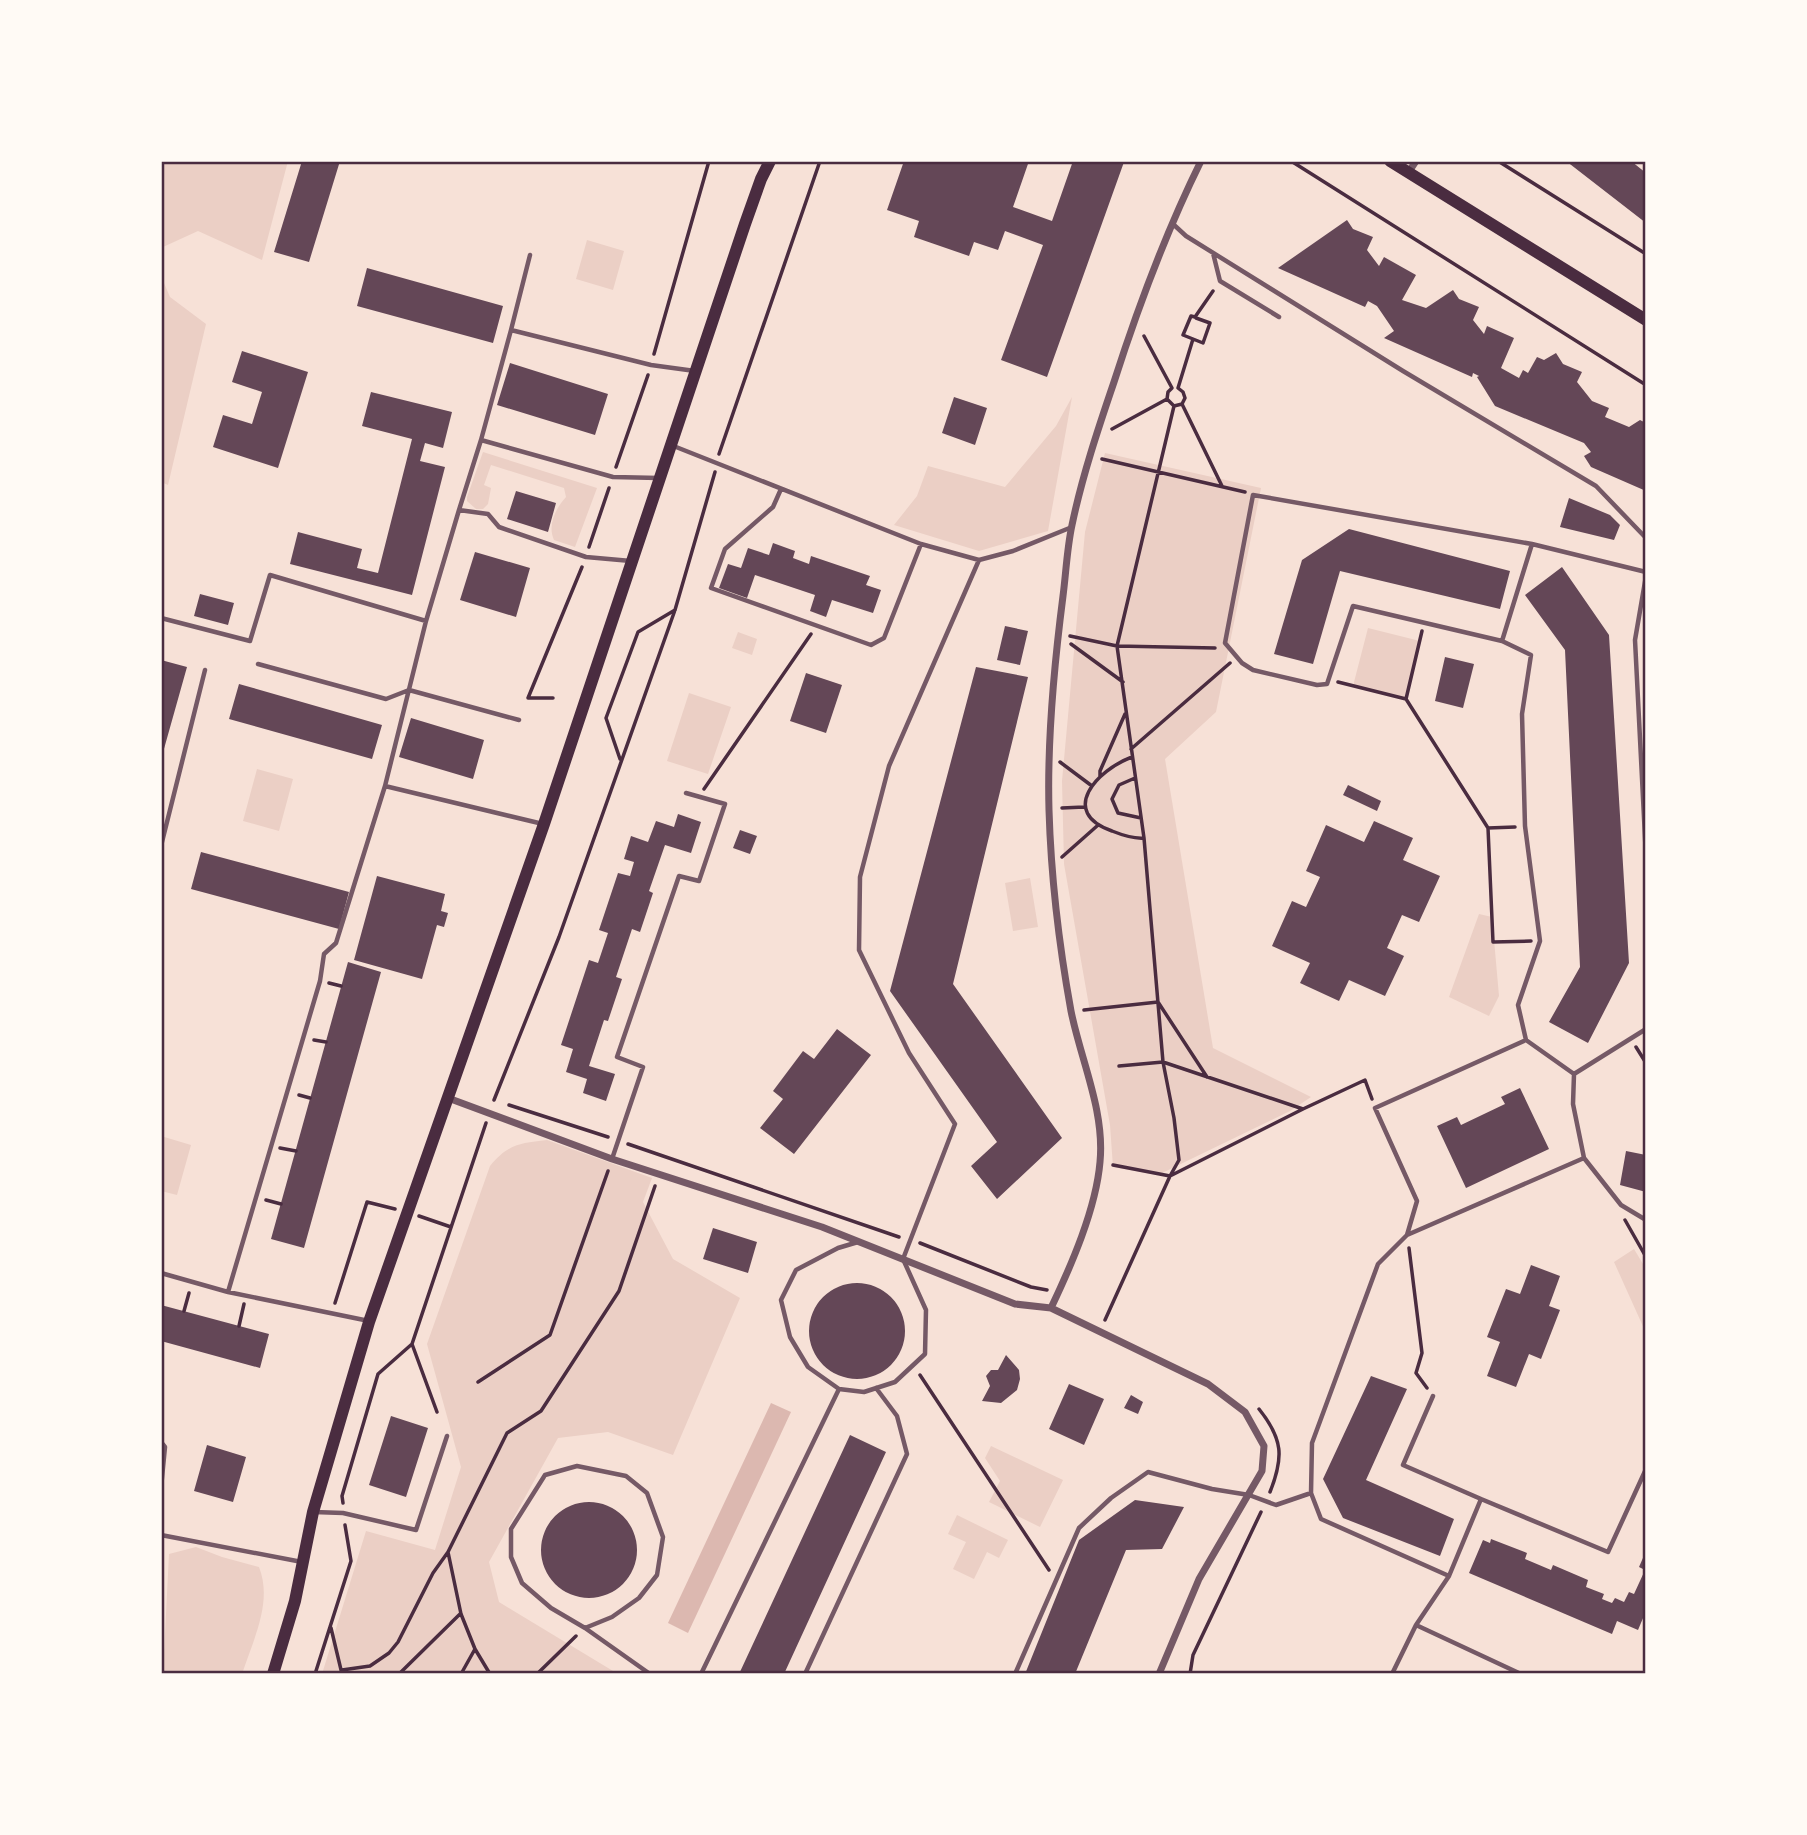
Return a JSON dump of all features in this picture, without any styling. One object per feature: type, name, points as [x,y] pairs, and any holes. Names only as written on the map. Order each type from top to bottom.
[{"type":"main road","points":[[273,1674],[295,1601],[313,1512],[369,1322],[544,824],[761,178],[770,161]]},
{"type":"main road","points":[[1390,161],[1646,320]]},
{"type":"street","points":[[1051,1308],[1091,1206],[1100,1163],[1100,1124],[1072,1012],[1052,867],[1049,753],[1058,634],[1072,527],[1095,438],[1135,318],[1201,161]]},
{"type":"street","points":[[1408,173],[1416,161]]},
{"type":"street","points":[[448,1098],[612,1158],[822,1227],[1015,1304],[1051,1308],[1208,1384],[1245,1412],[1264,1446],[1262,1471],[1199,1579],[1159,1674]]},
{"type":"lane","points":[[1173,223],[1186,236],[1403,371],[1596,486],[1646,538]]},
{"type":"lane","points":[[1213,252],[1220,281],[1279,317]]},
{"type":"lane","points":[[228,1292],[317,992],[324,954],[336,943],[385,786],[426,621],[481,440],[530,255]]},
{"type":"lane","points":[[511,330],[651,365],[696,371]]},
{"type":"lane","points":[[481,440],[613,477],[660,478]]},
{"type":"lane","points":[[671,445],[921,544],[979,560],[1013,551],[1072,527]]},
{"type":"lane","points":[[781,489],[773,507],[724,549],[711,588],[871,645],[884,638],[921,544]]},
{"type":"lane","points":[[1574,1074],[1526,1040],[1518,1005],[1540,941],[1525,826],[1522,714],[1531,655],[1502,641],[1353,606],[1327,684],[1317,685],[1253,670],[1242,663],[1225,643],[1253,495],[1532,544],[1646,574],[1635,640],[1646,857]]},
{"type":"lane","points":[[459,510],[488,514],[499,527],[586,557],[632,561]]},
{"type":"lane","points":[[1502,641],[1532,544]]},
{"type":"lane","points":[[859,1242],[838,1248],[796,1270],[781,1300],[790,1336],[808,1367],[839,1389],[864,1392],[895,1382],[925,1354],[926,1310],[903,1259],[955,1124],[909,1053],[859,950],[860,877],[888,766],[979,560]]},
{"type":"lane","points":[[161,618],[250,641],[270,575],[426,621]]},
{"type":"lane","points":[[258,663],[386,699],[409,690],[519,720]]},
{"type":"lane","points":[[161,846],[205,670]]},
{"type":"lane","points":[[385,786],[544,824]]},
{"type":"lane","points":[[612,1158],[643,1068],[617,1057],[678,876],[699,881],[725,804],[686,793]]},
{"type":"lane","points":[[1574,1074],[1646,1030]]},
{"type":"lane","points":[[1407,1235],[1417,1201],[1375,1108],[1526,1040]]},
{"type":"lane","points":[[1574,1074],[1573,1104],[1584,1158],[1621,1205],[1646,1220]]},
{"type":"lane","points":[[1448,1576],[1321,1518],[1311,1493],[1312,1444],[1378,1264],[1407,1235],[1584,1158]]},
{"type":"lane","points":[[161,1273],[228,1292],[369,1322]]},
{"type":"lane","points":[[805,1674],[907,1454],[897,1416],[876,1388]]},
{"type":"lane","points":[[701,1674],[839,1389]]},
{"type":"lane","points":[[1433,1396],[1403,1465],[1608,1552],[1646,1469]]},
{"type":"lane","points":[[313,1512],[344,1513],[416,1530],[447,1436]]},
{"type":"lane","points":[[161,1442],[165,1447],[161,1488]]},
{"type":"lane","points":[[585,1628],[612,1617],[639,1598],[657,1575],[663,1537],[647,1493],[626,1476],[577,1466],[545,1475],[511,1529],[511,1557],[522,1583],[551,1608],[585,1628],[650,1674]]},
{"type":"lane","points":[[1015,1674],[1079,1528],[1111,1498],[1148,1472],[1212,1489],[1250,1495],[1276,1505],[1311,1493]]},
{"type":"lane","points":[[1392,1674],[1416,1625],[1448,1576],[1481,1499]]},
{"type":"lane","points":[[161,1535],[303,1563]]},
{"type":"lane","points":[[1416,1625],[1521,1674]]},
{"type":"path","points":[[553,698],[528,698],[586,557],[651,365],[709,161]]},
{"type":"path","points":[[437,1412],[412,1344],[489,1115],[559,937],[675,610],[717,464],[820,161]]},
{"type":"path","points":[[1291,161],[1646,385]]},
{"type":"path","points":[[1498,161],[1646,254]]},
{"type":"path","points":[[1195,317],[1220,281]]},
{"type":"path","points":[[1191,316],[1210,323],[1203,343],[1193,339],[1183,335],[1191,316]]},
{"type":"path","points":[[1135,318],[1172,388]]},
{"type":"path","points":[[1178,388],[1193,339]]},
{"type":"path","points":[[1167,399],[1172,388],[1183,392],[1185,398],[1182,404],[1174,406]]},
{"type":"path","points":[[1095,438],[1167,399]]},
{"type":"path","points":[[1167,399],[1174,406]]},
{"type":"path","points":[[1182,404],[1223,486]]},
{"type":"path","points":[[1094,1315],[1104,1320],[1179,1160],[1163,1062],[1144,838],[1117,646],[1174,406]]},
{"type":"path","points":[[1090,456],[1253,495]]},
{"type":"path","points":[[621,761],[606,718],[638,632],[675,610]]},
{"type":"path","points":[[1406,699],[1423,623]]},
{"type":"path","points":[[699,796],[818,624]]},
{"type":"path","points":[[1058,634],[1117,646],[1228,649],[1242,663]]},
{"type":"path","points":[[1058,634],[1123,682]]},
{"type":"path","points":[[1131,749],[1235,658]]},
{"type":"path","points":[[1329,679],[1406,699],[1488,828],[1493,942],[1540,941]]},
{"type":"path","points":[[1100,776],[1126,712]]},
{"type":"path","points":[[1049,753],[1092,786]]},
{"type":"path","points":[[1132,757],[1117,763],[1100,776],[1092,786],[1084,807],[1097,826],[1126,836],[1144,838]]},
{"type":"path","points":[[1135,778],[1119,785],[1112,799],[1118,813],[1141,818]]},
{"type":"path","points":[[1049,808],[1084,807]]},
{"type":"path","points":[[1052,867],[1097,826]]},
{"type":"path","points":[[1488,828],[1525,826]]},
{"type":"path","points":[[1072,1012],[1158,1002]]},
{"type":"path","points":[[1158,1002],[1207,1077]]},
{"type":"path","points":[[1631,1039],[1646,1063]]},
{"type":"path","points":[[1119,1066],[1163,1062],[1303,1109]]},
{"type":"path","points":[[1100,1163],[1170,1177],[1365,1080],[1375,1108]]},
{"type":"path","points":[[507,1104],[911,1240],[1031,1287],[1058,1292]]},
{"type":"path","points":[[478,1382],[551,1335],[612,1158]]},
{"type":"path","points":[[331,1626],[342,1672],[370,1666],[389,1653],[398,1642],[433,1573],[448,1552],[507,1433],[541,1411],[619,1292],[659,1174]]},
{"type":"path","points":[[331,1314],[367,1202],[408,1212],[451,1227]]},
{"type":"path","points":[[1621,1205],[1626,1224],[1646,1257]]},
{"type":"path","points":[[1407,1235],[1422,1353],[1416,1373],[1433,1396]]},
{"type":"path","points":[[184,1311],[191,1282]]},
{"type":"path","points":[[239,1326],[245,1296]]},
{"type":"path","points":[[913,1364],[1056,1581]]},
{"type":"path","points":[[1189,1674],[1193,1655],[1266,1501],[1281,1457],[1278,1441],[1259,1408]]},
{"type":"path","points":[[448,1552],[461,1614],[475,1649],[490,1674]]},
{"type":"path","points":[[399,1674],[461,1614]]},
{"type":"path","points":[[537,1674],[585,1628]]},
{"type":"path","points":[[461,1674],[475,1649]]},
{"type":"shaded area","points":[[161,161],[288,161],[262,260],[198,231],[163,247],[161,258]]},
{"type":"shaded area","points":[[587,240],[624,251],[613,290],[576,279]]},
{"type":"shaded area","points":[[161,276],[170,297],[206,324],[168,485],[161,482]]},
{"type":"shaded area","points":[[1072,397],[1048,531],[979,551],[894,525],[917,496],[928,466],[1005,487],[1056,426]]},
{"type":"shaded area","points":[[483,452],[597,488],[575,547],[554,540],[552,534],[554,517],[566,497],[564,488],[491,465],[484,485],[491,488],[488,504],[483,509],[476,509],[467,501]]},
{"type":"shaded area","points":[[1105,453],[1261,488],[1216,712],[1165,759],[1213,1048],[1311,1097],[1290,1111],[1158,1175],[1113,1167],[1110,1125],[1064,864],[1062,781],[1085,532]]},
{"type":"shaded area","points":[[1368,628],[1420,641],[1406,699],[1353,686]]},
{"type":"shaded area","points":[[738,632],[757,639],[752,655],[732,648]]},
{"type":"shaded area","points":[[689,693],[731,707],[708,774],[667,761]]},
{"type":"shaded area","points":[[257,769],[293,779],[279,831],[243,821]]},
{"type":"shaded area","points":[[1030,878],[1038,927],[1013,931],[1005,883]]},
{"type":"shaded area","points":[[1479,914],[1492,917],[1499,996],[1489,1016],[1449,997]]},
{"type":"shaded area","points":[[161,1136],[191,1145],[177,1195],[161,1191]]},
{"type":"shaded area","points":[[547,1140],[652,1178],[643,1202],[673,1259],[740,1298],[673,1455],[608,1432],[558,1438],[489,1562],[499,1602],[618,1674],[322,1674],[366,1531],[435,1550],[461,1467],[427,1344],[490,1166],[515,1146]]},
{"type":"shaded area","points":[[1634,1249],[1646,1269],[1646,1333],[1614,1262]]},
{"type":"shaded area","points":[[771,1403],[791,1412],[688,1633],[668,1623]]},
{"type":"shaded area","points":[[991,1446],[1063,1480],[1040,1527],[989,1502],[1000,1481],[985,1458]]},
{"type":"shaded area","points":[[957,1515],[1008,1540],[999,1558],[987,1552],[974,1579],[953,1569],[966,1542],[948,1534]]},
{"type":"shaded area","points":[[196,1547],[259,1567],[263,1580],[263,1607],[242,1674],[163,1674],[169,1554]]},
{"type":"building","points":[[302,161],[340,161],[309,262],[274,252]]},
{"type":"building","points":[[904,161],[1029,161],[1013,207],[1052,221],[1073,161],[1124,162],[1047,377],[1001,360],[1043,245],[1005,231],[998,250],[974,242],[969,256],[914,237],[919,221],[887,210]]},
{"type":"building","points":[[1566,161],[1631,161],[1646,173],[1646,223]]},
{"type":"building","points":[[1347,220],[1353,229],[1373,237],[1367,250],[1379,266],[1384,257],[1416,275],[1402,300],[1426,308],[1453,290],[1459,299],[1479,307],[1473,320],[1484,334],[1487,326],[1514,338],[1501,368],[1519,378],[1523,370],[1528,373],[1537,357],[1544,360],[1556,353],[1563,364],[1582,372],[1577,382],[1592,401],[1609,408],[1605,417],[1629,427],[1640,420],[1646,423],[1646,491],[1591,467],[1584,456],[1591,452],[1584,443],[1495,406],[1477,377],[1479,376],[1473,373],[1472,377],[1384,338],[1394,331],[1377,306],[1368,301],[1365,307],[1278,268]]},
{"type":"building","points":[[367,268],[503,306],[493,343],[357,306]]},
{"type":"building","points":[[242,351],[308,372],[278,468],[213,447],[223,415],[252,424],[262,392],[232,382]]},
{"type":"building","points":[[510,363],[608,394],[595,435],[497,405]]},
{"type":"building","points":[[371,392],[452,412],[443,448],[425,443],[420,461],[445,467],[412,595],[290,564],[298,532],[362,549],[357,568],[378,573],[412,439],[362,426]]},
{"type":"building","points":[[954,397],[987,408],[975,445],[942,433]]},
{"type":"building","points":[[516,491],[556,503],[548,532],[507,519]]},
{"type":"building","points":[[1569,498],[1610,515],[1620,525],[1614,540],[1560,527]]},
{"type":"building","points":[[1349,529],[1510,571],[1500,609],[1340,571],[1313,664],[1274,654],[1302,560]]},
{"type":"building","points":[[773,543],[795,551],[793,558],[809,564],[811,556],[870,576],[866,585],[881,590],[873,613],[832,600],[826,617],[810,611],[815,595],[755,575],[747,598],[719,588],[728,564],[741,568],[748,548],[769,555]]},
{"type":"building","points":[[475,552],[530,568],[516,617],[460,600]]},
{"type":"building","points":[[1562,567],[1609,635],[1629,963],[1588,1043],[1549,1022],[1580,967],[1565,650],[1525,595]]},
{"type":"building","points":[[200,594],[234,603],[228,625],[194,616]]},
{"type":"building","points":[[1005,626],[1028,631],[1020,665],[997,660]]},
{"type":"building","points":[[1445,657],[1474,664],[1463,708],[1435,701]]},
{"type":"building","points":[[161,660],[187,667],[162,756],[161,756]]},
{"type":"building","points":[[976,667],[1028,677],[953,984],[1062,1138],[997,1199],[971,1166],[997,1142],[890,991]]},
{"type":"building","points":[[806,673],[842,685],[826,733],[790,721]]},
{"type":"building","points":[[239,684],[382,725],[372,759],[229,719]]},
{"type":"building","points":[[411,718],[484,740],[473,779],[399,757]]},
{"type":"building","points":[[1348,785],[1381,801],[1377,811],[1343,795]]},
{"type":"building","points":[[678,814],[701,822],[691,853],[665,845],[649,891],[653,893],[640,932],[632,929],[616,977],[622,979],[608,1021],[604,1020],[589,1066],[615,1074],[606,1101],[583,1093],[587,1079],[566,1072],[573,1049],[561,1045],[589,960],[598,963],[608,933],[599,930],[618,873],[630,876],[634,862],[624,859],[631,836],[648,842],[656,821],[674,827]]},
{"type":"building","points":[[1374,821],[1413,838],[1403,860],[1440,876],[1419,922],[1402,915],[1387,948],[1404,956],[1385,996],[1349,980],[1339,1001],[1300,983],[1310,963],[1272,946],[1292,901],[1306,907],[1320,877],[1306,871],[1326,825],[1364,842]]},
{"type":"building","points":[[740,830],[757,836],[750,854],[733,848]]},
{"type":"building","points":[[201,852],[349,892],[339,929],[191,889]]},
{"type":"building","points":[[377,876],[445,894],[441,911],[448,913],[444,927],[437,925],[422,979],[354,960]]},
{"type":"building","points":[[348,962],[381,972],[304,1248],[271,1239]]},
{"type":"building","points":[[837,1029],[871,1055],[794,1154],[760,1128],[783,1099],[773,1091],[803,1051],[814,1059]]},
{"type":"building","points":[[1520,1088],[1549,1149],[1466,1188],[1437,1126],[1457,1117],[1461,1125],[1505,1104],[1501,1097]]},
{"type":"building","points":[[1626,1151],[1646,1155],[1646,1192],[1620,1185]]},
{"type":"building","points":[[713,1228],[757,1242],[748,1273],[703,1259]]},
{"type":"building","points":[[1531,1265],[1560,1276],[1549,1306],[1560,1310],[1541,1359],[1529,1354],[1516,1387],[1487,1376],[1500,1342],[1487,1337],[1506,1289],[1520,1294]]},
{"type":"building","points":[[848,1283],[866,1283],[884,1291],[897,1304],[905,1322],[902,1350],[884,1371],[866,1379],[848,1379],[830,1371],[817,1358],[809,1340],[809,1322],[817,1304],[830,1291]]},
{"type":"building","points":[[161,1305],[269,1334],[260,1368],[161,1341]]},
{"type":"building","points":[[1006,1355],[1019,1370],[1017,1390],[1001,1403],[982,1401],[990,1386],[986,1376],[991,1370],[998,1370]]},
{"type":"building","points":[[1371,1376],[1407,1389],[1366,1480],[1454,1519],[1440,1556],[1343,1518],[1323,1479]]},
{"type":"building","points":[[1069,1384],[1104,1399],[1084,1445],[1049,1429]]},
{"type":"building","points":[[1131,1395],[1143,1402],[1138,1414],[1124,1408]]},
{"type":"building","points":[[391,1416],[428,1428],[406,1497],[369,1485]]},
{"type":"building","points":[[850,1435],[886,1452],[784,1674],[739,1674]]},
{"type":"building","points":[[207,1445],[246,1457],[233,1502],[194,1491]]},
{"type":"building","points":[[1135,1500],[1184,1507],[1162,1549],[1126,1550],[1075,1674],[1025,1674],[1079,1540]]},
{"type":"building","points":[[580,1502],[598,1502],[616,1510],[629,1523],[637,1541],[634,1569],[616,1590],[598,1598],[580,1598],[562,1590],[549,1577],[541,1559],[541,1541],[549,1523],[562,1510]]},
{"type":"building","points":[[1491,1539],[1527,1553],[1525,1559],[1551,1570],[1553,1565],[1588,1580],[1586,1587],[1604,1594],[1602,1599],[1612,1603],[1615,1598],[1624,1602],[1629,1592],[1634,1594],[1645,1570],[1639,1567],[1646,1551],[1646,1611],[1638,1630],[1617,1621],[1612,1634],[1469,1573],[1483,1540],[1490,1543]]}]
